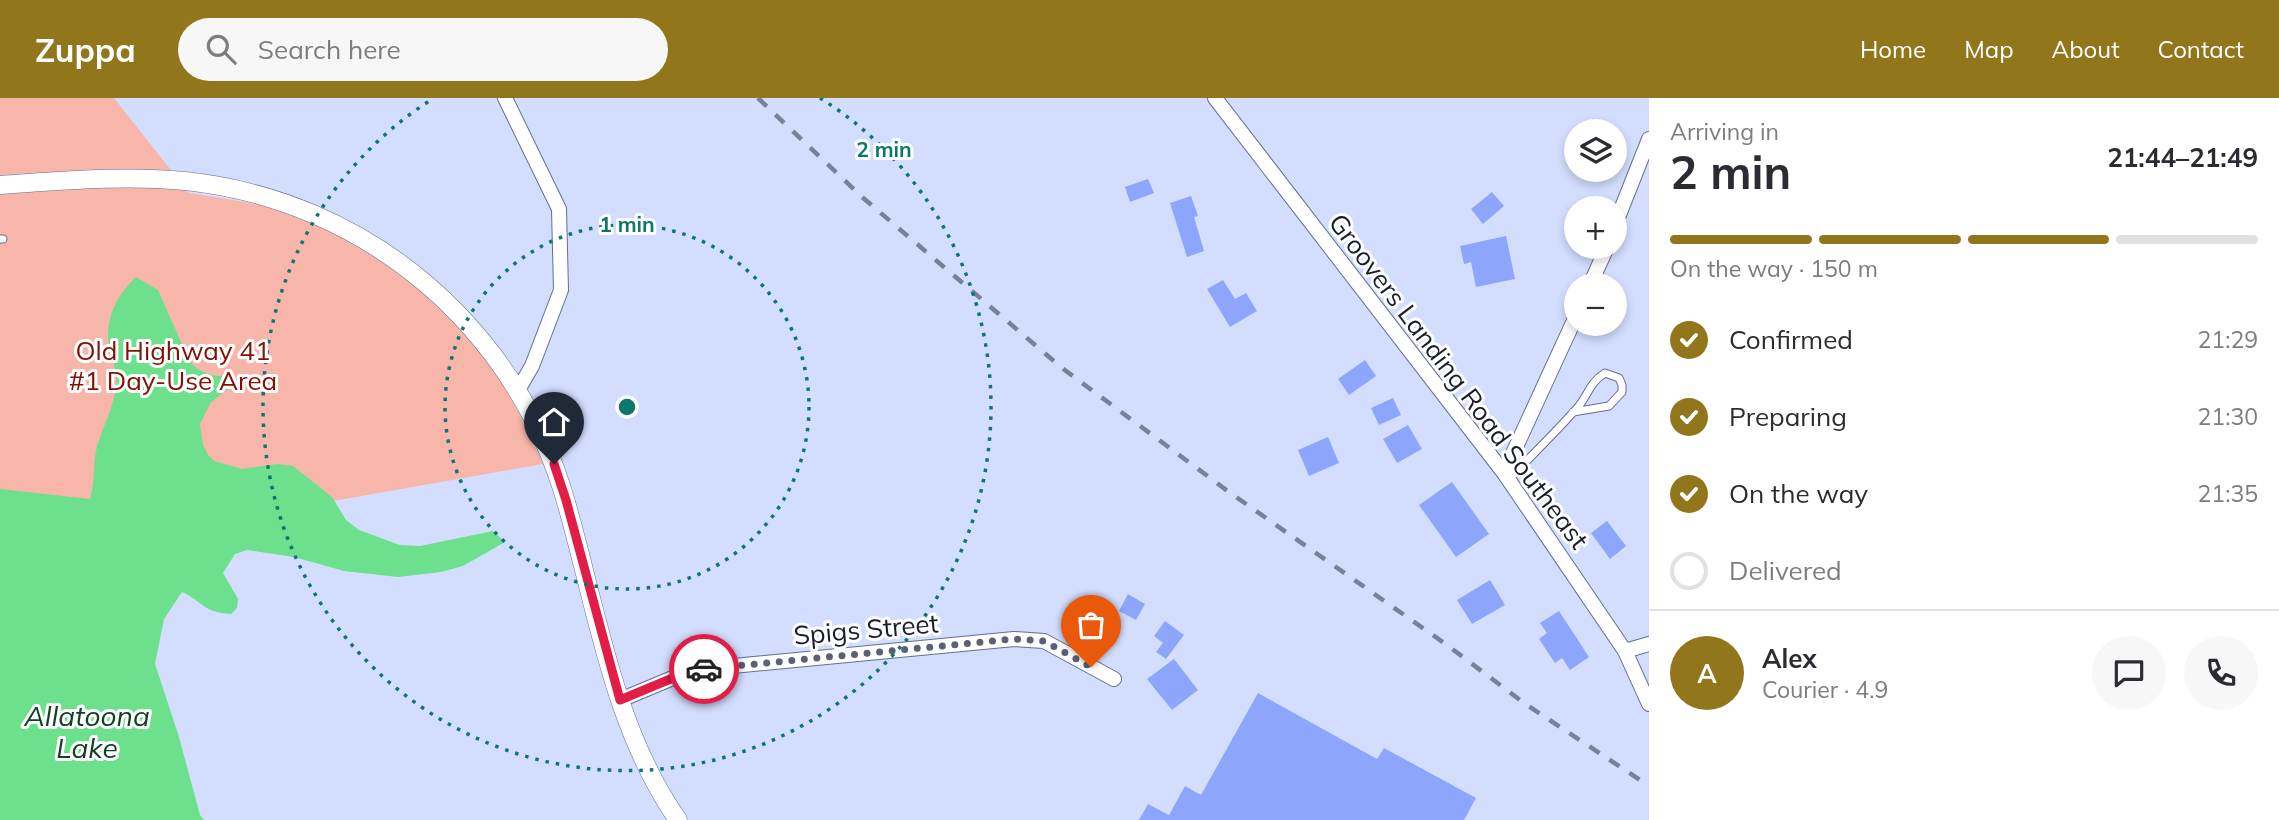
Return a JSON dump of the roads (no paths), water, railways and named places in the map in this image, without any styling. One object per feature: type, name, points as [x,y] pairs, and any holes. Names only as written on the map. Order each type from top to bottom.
[{"type":"street","points":[[505,98],[559,209],[561,290],[532,366],[518,390]]},
{"type":"street","name":"Groovers Landing Road Southeast","points":[[1215,98],[1506,476],[1625,651],[1649,704]]},
{"type":"street","points":[[1626,196],[1649,139]]},
{"type":"street","points":[[0,185],[124,179],[184,181],[252,193],[326,218],[396,260],[434,291],[472,328],[499,360],[539,429],[566,500],[620,700],[639,752],[678,820]]},
{"type":"street","points":[[1506,476],[1567,336]]},
{"type":"street","name":"Spigs Street","points":[[620,700],[692,670],[1014,639],[1044,641],[1114,680]]},
{"type":"street","points":[[1625,651],[1649,644]]},
{"type":"lane","points":[[1506,476],[1573,412],[1597,378],[1605,373],[1619,378],[1622,392],[1609,406],[1573,412]]},
{"type":"water","name":"Allatoona Lake","points":[[136,277],[158,290],[193,365],[208,374],[233,376],[236,383],[211,402],[200,424],[203,445],[214,461],[242,469],[278,464],[293,466],[332,497],[346,520],[359,530],[400,545],[420,546],[493,531],[505,542],[463,566],[441,572],[398,577],[344,571],[294,557],[247,550],[235,554],[223,573],[238,599],[237,608],[231,614],[214,611],[182,592],[164,619],[155,664],[179,737],[200,815],[204,820],[0,820],[0,489],[90,499],[97,447],[116,388],[108,329],[117,301]]},
{"type":"railway","points":[[758,98],[862,197],[1062,368],[1229,492],[1447,645],[1524,703],[1649,786]]},
{"type":"park label","name":"Old Highway 41 #1 Day-Use Area","points":[[173,365]]}]
